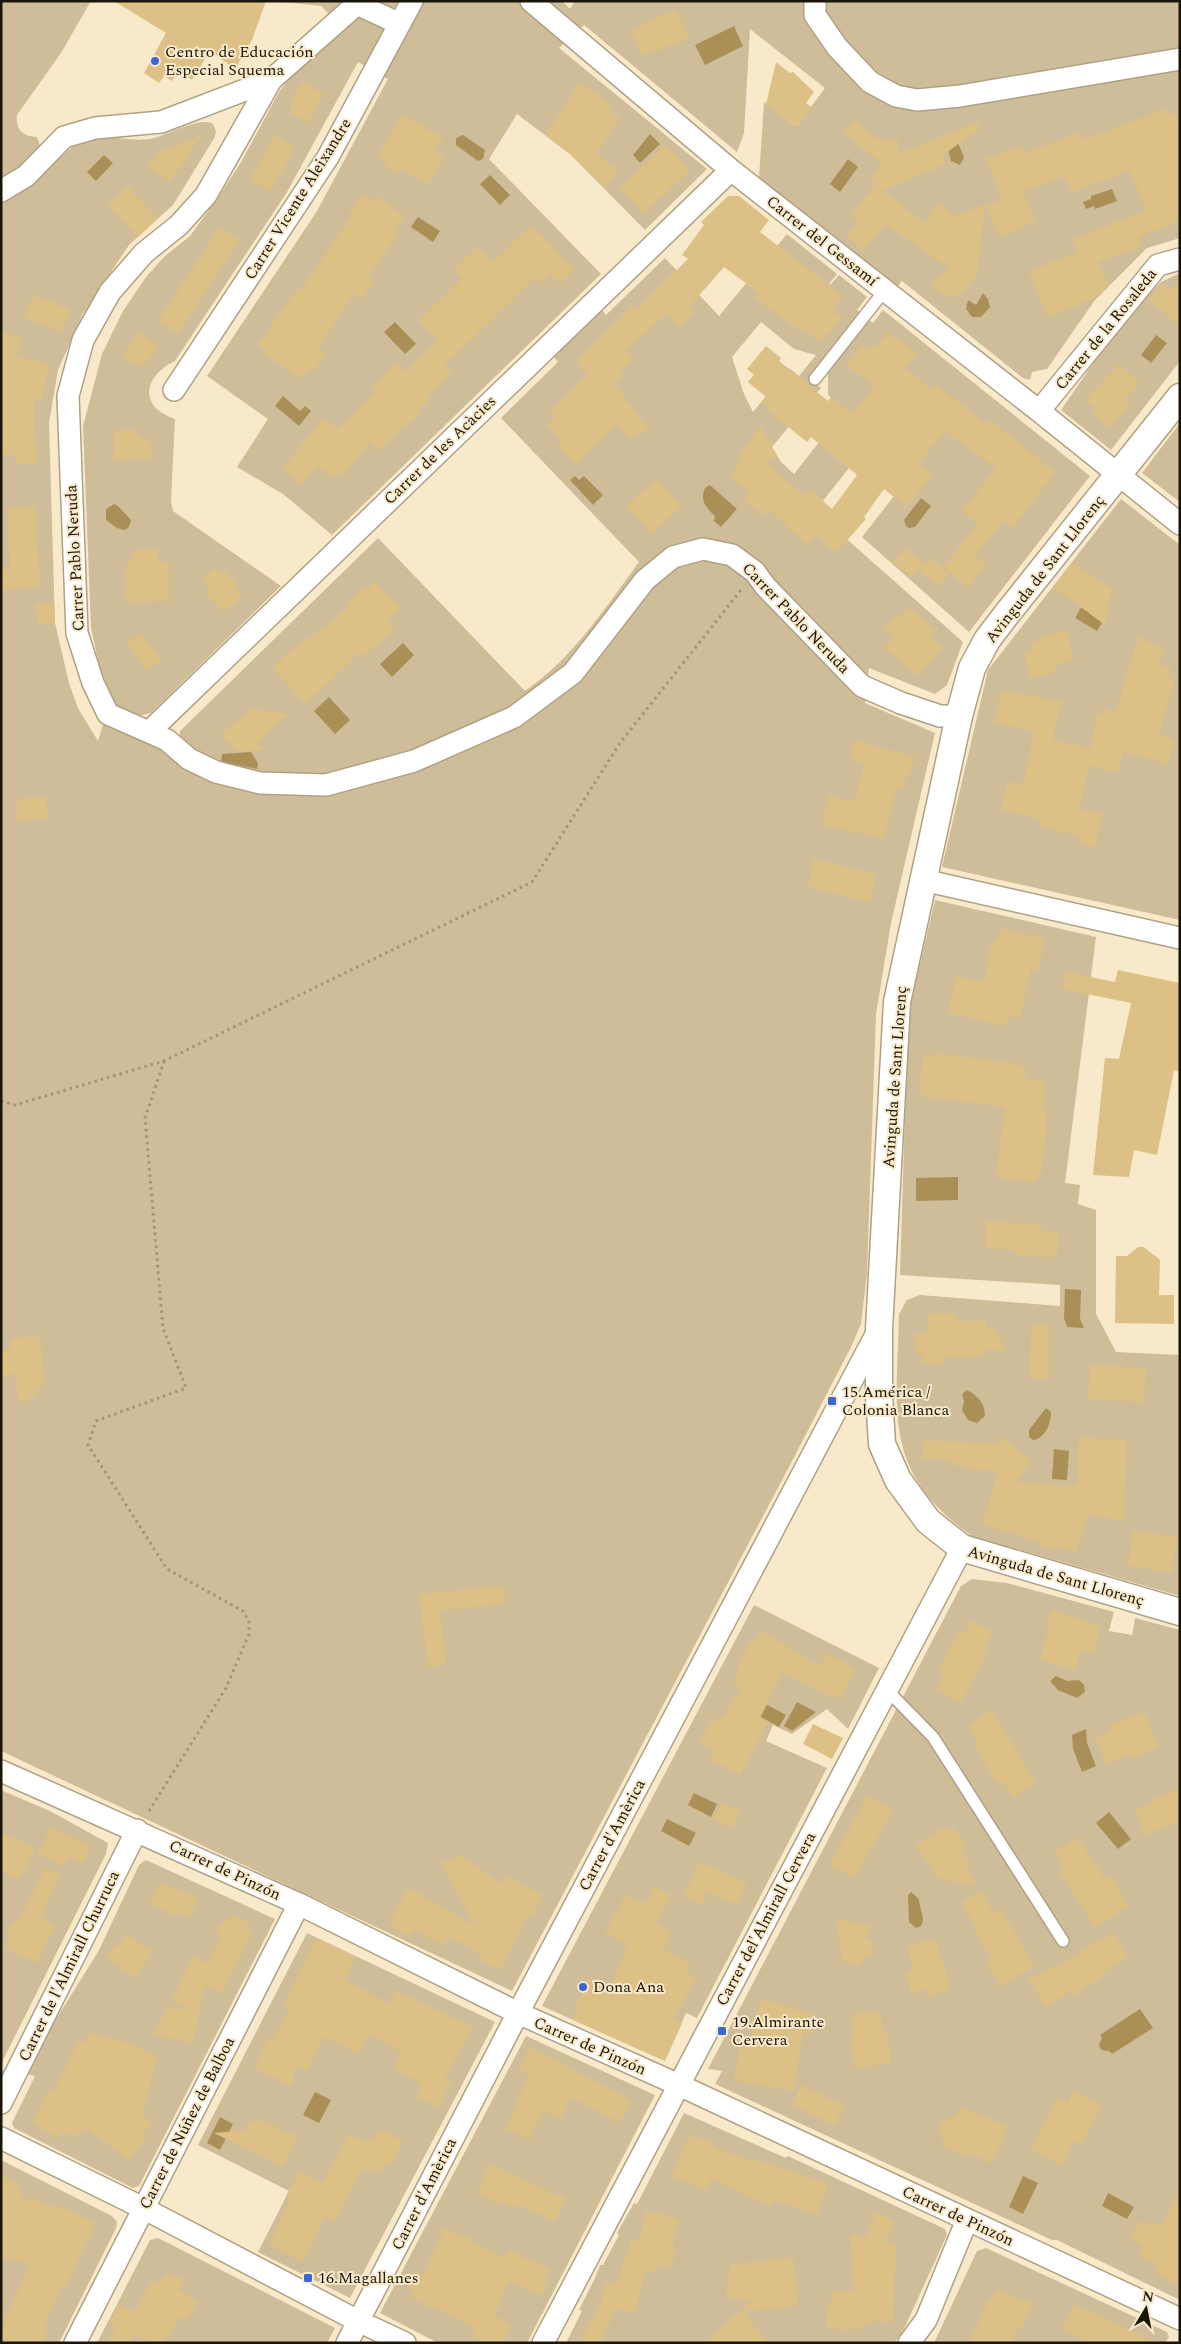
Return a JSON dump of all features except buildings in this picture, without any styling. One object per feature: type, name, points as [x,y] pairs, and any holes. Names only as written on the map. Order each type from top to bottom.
[{"type":"street","name":"Carrer Vicente Aleixandre","points":[[174,390],[328,157],[412,1]]},
{"type":"street","name":"Carrer del Gessamí","points":[[531,1],[731,170],[1040,411],[1180,524]]},
{"type":"street","points":[[815,1],[815,15],[837,46],[870,82],[896,96],[917,100],[960,96],[1180,59]]},
{"type":"street","points":[[1,191],[26,176],[64,137],[95,128],[161,122],[271,80],[357,4],[400,24]]},
{"type":"street","name":"Carrer Pablo Neruda","points":[[271,80],[206,195],[179,225],[144,253],[110,292],[83,340],[68,396],[77,633],[93,683],[108,714],[167,740],[189,760],[216,772],[260,783],[326,785],[414,761],[514,717],[573,673],[645,580],[672,557],[703,550],[732,555],[755,572],[764,586],[862,686],[900,704],[940,716],[959,716]]},
{"type":"street","name":"Carrer de les Acàcies","points":[[150,731],[731,170]]},
{"type":"street","name":"Carrer de la Rosaleda","points":[[1040,411],[1158,265],[1180,259]]},
{"type":"street","name":"Avinguda de Sant Llorenç","points":[[1180,397],[987,640],[972,668],[959,716],[897,1002],[879,1329],[879,1395],[882,1444],[898,1480],[928,1521],[962,1548],[1180,1612]]},
{"type":"street","points":[[923,880],[1180,938]]},
{"type":"street","name":"Carrer d'Amèrica","points":[[347,2343],[518,2013],[879,1329]]},
{"type":"street","name":"Carrer del'Almirall Cervera","points":[[543,2343],[962,1548]]},
{"type":"street","name":"Carrer de Pinzón","points":[[1,1771],[300,1904],[518,2013],[679,2085],[1180,2319]]},
{"type":"street","name":"Carrer de l'Almirall Churruca","points":[[1,2103],[137,1830]]},
{"type":"street","name":"Carrer de Núñez de Balboa","points":[[75,2343],[300,1904]]},
{"type":"street","points":[[1,2138],[143,2208],[358,2321],[405,2343]]},
{"type":"street","points":[[909,2343],[926,2320],[967,2220]]},
{"type":"lane","points":[[814,379],[885,290]]},
{"type":"lane","points":[[887,1690],[933,1737],[1063,1941]]},
{"type":"path","points":[[1,1101],[15,1105],[164,1061],[532,882],[620,743],[755,572]]},
{"type":"path","points":[[148,1811],[226,1688],[249,1634],[249,1621],[243,1611],[167,1569],[88,1445],[96,1421],[186,1388],[163,1328],[145,1118],[164,1061]]},
{"type":"shaded area","points":[[1,1],[91,1],[61,53],[17,115],[17,124],[21,131],[28,136],[37,137],[48,168],[72,148],[88,139],[104,137],[135,140],[150,139],[191,124],[207,122],[213,124],[216,131],[215,137],[173,205],[129,245],[83,314],[58,370],[49,423],[55,623],[69,683],[78,708],[98,741],[105,718],[180,741],[180,731],[378,538],[525,691],[542,678],[573,648],[601,614],[639,562],[501,418],[558,362],[554,357],[602,310],[606,315],[665,258],[719,316],[787,234],[837,274],[830,285],[839,275],[867,297],[857,310],[861,313],[811,380],[821,388],[772,447],[781,462],[794,474],[845,409],[828,395],[828,366],[867,319],[873,323],[883,310],[1090,476],[969,632],[862,537],[919,464],[878,431],[815,511],[963,642],[947,685],[935,694],[869,668],[865,703],[935,733],[891,923],[876,1014],[867,1273],[861,1324],[790,1465],[512,1991],[1,1751]],"holes":[[[761,322],[794,349],[816,355],[799,376],[789,368],[753,412],[744,394],[732,357]]]},
{"type":"shaded area","points":[[275,1],[562,1],[570,9],[575,1],[1180,1],[1180,238],[1147,248],[1095,300],[1047,369],[1032,372],[1030,380],[1023,378],[902,281],[893,292],[759,178],[764,102],[796,127],[825,88],[750,29],[744,133],[737,152],[584,25],[559,48],[707,169],[645,230],[571,155],[517,114],[489,159],[601,274],[332,535],[283,494],[237,467],[268,419],[207,376],[317,211],[388,79],[358,62],[287,192],[175,361],[164,367],[156,375],[149,391],[150,399],[155,407],[163,414],[175,419],[171,502],[173,511],[281,586],[151,713],[134,717],[117,709],[100,670],[91,627],[83,426],[102,354],[123,311],[146,277],[164,257],[190,236],[219,196],[240,164],[279,92],[295,71],[345,30],[321,6]]},
{"type":"shaded area","points":[[734,26],[743,46],[705,65],[695,45]]},
{"type":"shaded area","points":[[650,134],[660,144],[640,163],[633,155]]},
{"type":"shaded area","points":[[463,135],[485,150],[483,159],[478,161],[456,145],[456,138]]},
{"type":"shaded area","points":[[956,138],[964,157],[960,165],[951,161],[948,149]]},
{"type":"shaded area","points":[[104,155],[113,163],[96,181],[87,172]]},
{"type":"shaded area","points":[[848,159],[858,167],[840,192],[830,184]]},
{"type":"shaded area","points":[[490,175],[510,195],[500,205],[480,184]]},
{"type":"shaded area","points":[[1112,189],[1117,201],[1095,209],[1094,206],[1086,209],[1083,202],[1091,199],[1091,196]]},
{"type":"shaded area","points":[[418,217],[440,231],[433,242],[411,227]]},
{"type":"shaded area","points":[[1180,273],[1180,361],[1111,450],[1061,410],[1121,323],[1161,282]]},
{"type":"shaded area","points":[[983,293],[988,299],[990,307],[981,317],[972,317],[966,309],[968,300],[976,305]]},
{"type":"shaded area","points":[[395,322],[416,344],[405,354],[384,332]]},
{"type":"shaded area","points":[[1156,335],[1167,343],[1151,363],[1141,355]]},
{"type":"shaded area","points":[[283,396],[300,411],[305,406],[311,411],[299,426],[275,406]]},
{"type":"shaded area","points":[[1180,423],[1180,502],[1142,473]]},
{"type":"shaded area","points":[[575,476],[579,480],[584,476],[603,495],[593,505],[570,480]]},
{"type":"shaded area","points":[[710,485],[737,509],[721,527],[714,521],[715,516],[703,500],[705,488]]},
{"type":"shaded area","points":[[921,498],[931,506],[915,527],[909,528],[904,520]]},
{"type":"shaded area","points":[[1121,499],[1180,545],[1180,920],[942,867],[988,670]]},
{"type":"shaded area","points":[[114,504],[131,520],[129,527],[125,530],[117,528],[106,520],[106,509]]},
{"type":"shaded area","points":[[1082,606],[1104,619],[1097,631],[1075,618]]},
{"type":"shaded area","points":[[403,643],[414,655],[392,677],[380,664]]},
{"type":"shaded area","points":[[329,697],[350,720],[335,734],[314,711]]},
{"type":"shaded area","points":[[251,752],[258,763],[257,769],[221,762],[222,754]]},
{"type":"shaded area","points":[[935,900],[1096,937],[1065,1183],[1080,1185],[1078,1204],[1096,1210],[1096,1314],[1116,1352],[1180,1355],[1180,1596],[972,1536],[943,1512],[922,1488],[908,1464],[901,1438],[897,1411],[899,1314],[907,1300],[920,1295],[1060,1306],[1060,1285],[900,1275],[908,1015]]},
{"type":"shaded area","points":[[958,1177],[958,1200],[916,1201],[916,1178]]},
{"type":"shaded area","points":[[1065,1289],[1081,1290],[1080,1319],[1084,1328],[1067,1327],[1064,1318]]},
{"type":"shaded area","points":[[967,1390],[978,1397],[984,1407],[985,1416],[977,1423],[968,1420],[962,1410],[964,1401],[962,1394]]},
{"type":"shaded area","points":[[1046,1408],[1051,1412],[1050,1421],[1044,1434],[1033,1440],[1029,1437],[1029,1430]]},
{"type":"shaded area","points":[[1054,1449],[1069,1451],[1067,1480],[1052,1479]]},
{"type":"shaded area","points":[[972,1579],[1007,1583],[1114,1612],[1109,1631],[1132,1635],[1135,1618],[1180,1630],[1180,2300],[1057,2240],[1052,2240],[715,2084],[722,2071],[708,2069],[961,1586]]},
{"type":"shaded area","points":[[754,1605],[879,1668],[848,1729],[827,1709],[792,1734],[773,1725],[766,1741],[827,1768],[697,2018],[686,2013],[665,2061],[542,2006]]},
{"type":"shaded area","points":[[1056,1676],[1067,1681],[1079,1680],[1084,1685],[1085,1692],[1077,1698],[1058,1690],[1050,1681]]},
{"type":"shaded area","points":[[762,1702],[786,1715],[779,1727],[756,1714]]},
{"type":"shaded area","points":[[797,1702],[816,1712],[792,1731],[784,1726]]},
{"type":"shaded area","points":[[1086,1729],[1087,1743],[1096,1766],[1082,1772],[1073,1749],[1072,1735]]},
{"type":"shaded area","points":[[1,1790],[50,1811],[108,1843],[106,1854],[1,2064]]},
{"type":"shaded area","points":[[694,1793],[717,1804],[711,1817],[688,1805]]},
{"type":"shaded area","points":[[1109,1812],[1131,1839],[1118,1849],[1096,1823]]},
{"type":"shaded area","points":[[667,1819],[696,1833],[689,1846],[661,1831]]},
{"type":"shaded area","points":[[146,1860],[275,1919],[139,2186],[133,2188],[14,2128],[12,2123],[35,2076],[21,2073],[46,2023],[53,2024],[98,1952],[139,1865]]},
{"type":"shaded area","points":[[911,1892],[919,1899],[923,1916],[921,1926],[916,1928],[909,1922],[908,1895]]},
{"type":"shaded area","points":[[307,1933],[495,2022],[350,2298],[258,2252],[289,2191],[198,2145]]},
{"type":"shaded area","points":[[1140,2009],[1153,2028],[1112,2054],[1109,2051],[1101,2050],[1099,2044],[1102,2038],[1100,2035]]},
{"type":"shaded area","points":[[526,2036],[655,2095],[527,2343],[438,2343],[380,2313]]},
{"type":"shaded area","points":[[315,2092],[331,2100],[319,2123],[303,2115]]},
{"type":"shaded area","points":[[684,2113],[786,2158],[788,2156],[945,2229],[947,2235],[903,2331],[894,2343],[566,2343],[582,2311],[579,2310],[600,2265],[603,2265],[619,2235],[617,2233],[634,2203],[637,2204]]},
{"type":"shaded area","points":[[220,2117],[233,2124],[220,2150],[207,2143]]},
{"type":"shaded area","points":[[1,2160],[112,2216],[117,2222],[116,2228],[59,2343],[1,2343]]},
{"type":"shaded area","points":[[1023,2176],[1038,2183],[1023,2214],[1009,2207]]},
{"type":"shaded area","points":[[1108,2193],[1134,2207],[1127,2219],[1102,2206]]},
{"type":"shaded area","points":[[158,2238],[335,2328],[327,2343],[97,2343],[150,2240]]},
{"type":"shaded area","points":[[986,2248],[1167,2332],[1169,2337],[1165,2343],[934,2343],[977,2251]]},
{"type":"place","name":"Centro de Educación Especial Squema","points":[[155,61]]},
{"type":"place","name":"15.América / Colonia Blanca","points":[[832,1401]]},
{"type":"place","name":"Dona Ana","points":[[583,1987]]},
{"type":"place","name":"19.Almirante Cervera","points":[[722,2031]]},
{"type":"place","name":"16.Magallanes","points":[[308,2278]]}]
